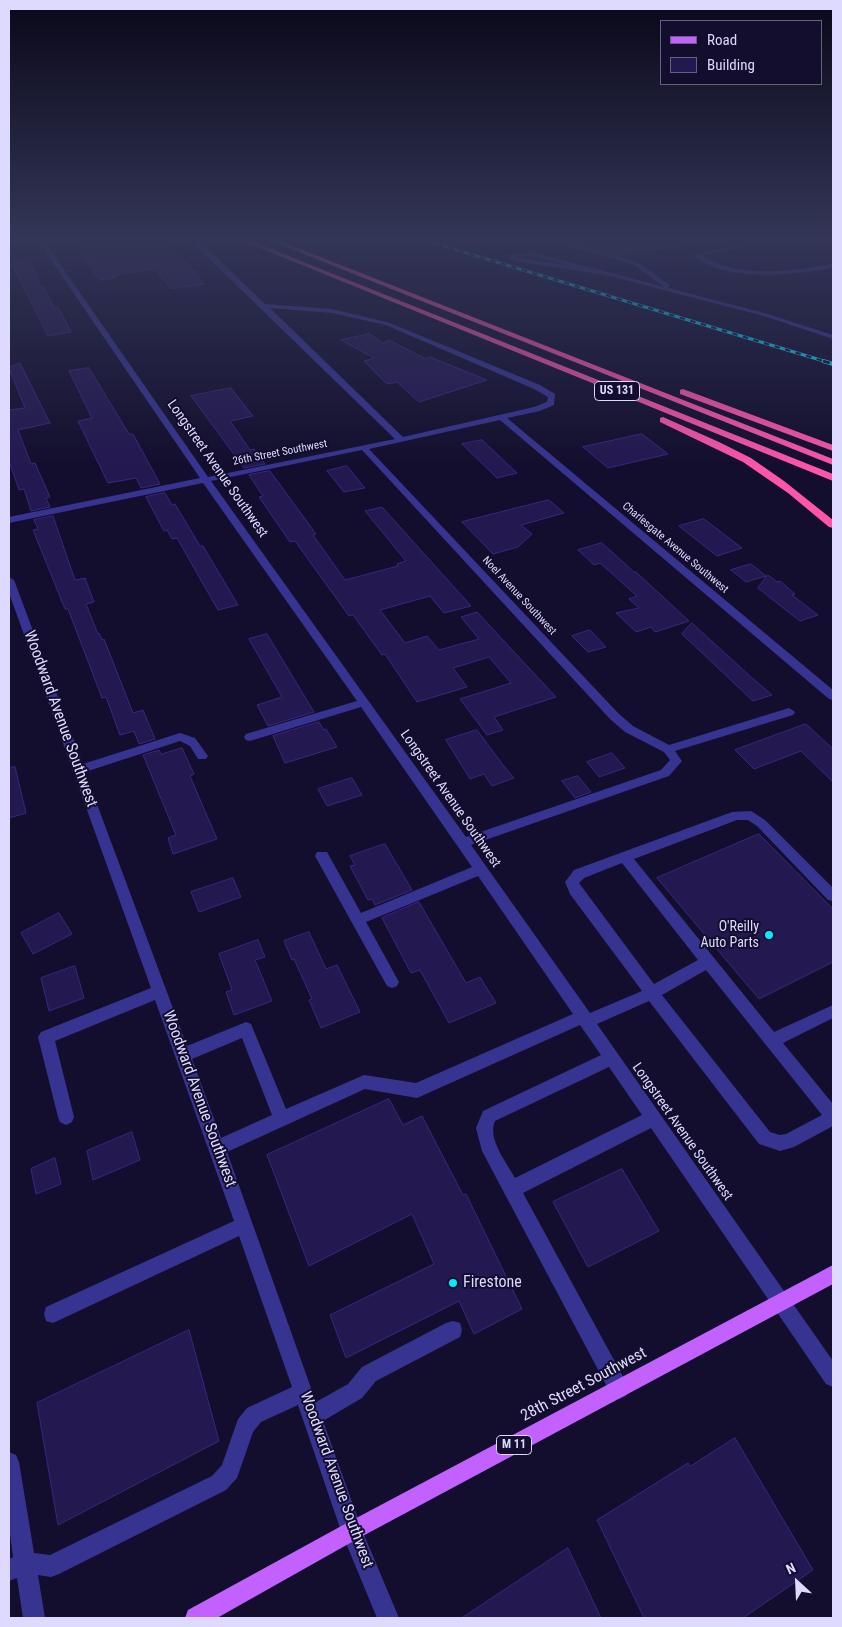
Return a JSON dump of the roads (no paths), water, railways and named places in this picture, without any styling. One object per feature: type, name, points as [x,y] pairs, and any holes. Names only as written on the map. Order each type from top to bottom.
[{"type":"highway","points":[[430,317],[727,449],[766,473],[833,525]]},
{"type":"highway","name":"US 131","points":[[433,317],[833,478]]},
{"type":"highway","name":"US 131","points":[[466,317],[833,462]]},
{"type":"highway","points":[[485,317],[649,379]]},
{"type":"highway","points":[[677,389],[833,448]]},
{"type":"main road","name":"28th Street Southwest","points":[[196,1618],[352,1531],[833,1274]]},
{"type":"street","name":"Longstreet Avenue Southwest","points":[[93,317],[205,479],[463,843],[833,1377]]},
{"type":"street","points":[[275,317],[400,439]]},
{"type":"street","name":"26th Street Southwest","points":[[9,520],[363,448],[537,410],[551,404],[552,396],[537,387],[388,324],[363,317]]},
{"type":"street","points":[[772,317],[833,337]]},
{"type":"street","name":"Charlesgate Avenue Southwest","points":[[502,418],[833,696]]},
{"type":"street","name":"Noel Avenue Southwest","points":[[363,448],[614,716],[629,729],[668,749]]},
{"type":"street","name":"Woodward Avenue Southwest","points":[[9,580],[217,1148],[352,1531],[388,1618]]},
{"type":"street","points":[[250,737],[363,702]]},
{"type":"street","points":[[463,843],[666,773],[676,761],[668,749],[789,712]]},
{"type":"street","points":[[79,770],[180,737],[194,741],[202,756]]},
{"type":"street","points":[[624,856],[833,1117],[788,1141],[780,1143],[765,1138],[652,993],[575,890],[572,882],[579,874],[624,856],[736,814],[751,816],[761,823],[833,896]]},
{"type":"street","points":[[322,856],[392,982]]},
{"type":"street","points":[[357,920],[481,869]]},
{"type":"street","points":[[217,1148],[364,1082],[416,1091],[585,1019],[652,993],[708,962]]},
{"type":"street","points":[[66,1116],[46,1037],[160,991]]},
{"type":"street","points":[[772,1040],[833,1012]]},
{"type":"street","points":[[183,1055],[246,1029],[282,1119]]},
{"type":"street","points":[[612,1058],[488,1116],[484,1128],[488,1145],[619,1389]]},
{"type":"street","points":[[512,1189],[654,1118]]},
{"type":"street","points":[[52,1314],[244,1225]]},
{"type":"street","points":[[312,1416],[355,1392],[369,1374],[453,1330]]},
{"type":"street","points":[[17,1566],[51,1566],[219,1483],[230,1471],[245,1426],[254,1415],[303,1392]]},
{"type":"street","points":[[9,1462],[17,1566],[34,1618]]},
{"type":"railway","points":[[678,317],[827,362]]},
{"type":"railway","points":[[823,361],[833,364]]},
{"type":"place","name":"O'Reilly Auto Parts","points":[[769,935]]},
{"type":"place","name":"Firestone","points":[[453,1283]]}]
